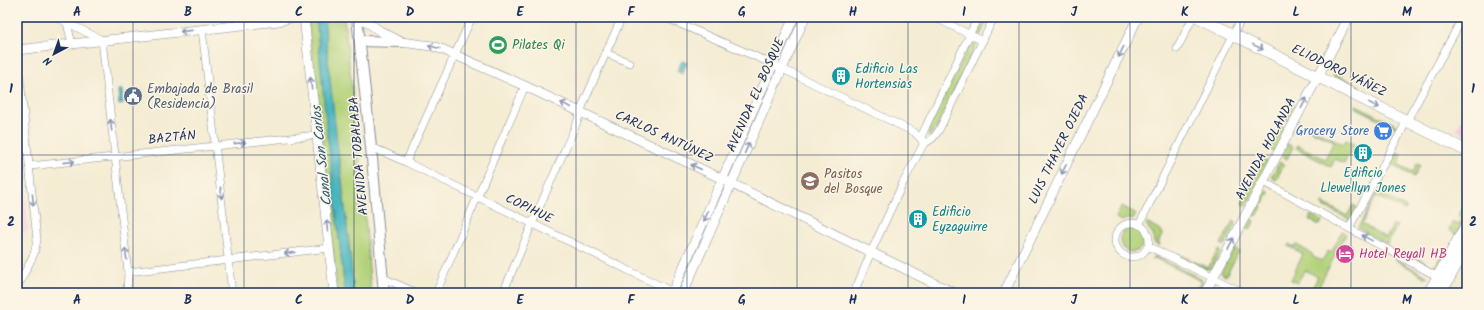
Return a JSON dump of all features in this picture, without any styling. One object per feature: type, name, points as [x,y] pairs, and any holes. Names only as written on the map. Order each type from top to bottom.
[{"type":"main road","name":"AVENIDA TOBALABA","points":[[359,17],[384,293]]},
{"type":"main road","name":"ELIODORO YÁÑEZ","points":[[1198,17],[1467,151]]},
{"type":"main road","points":[[360,41],[401,42]]},
{"type":"main road","points":[[1429,293],[1467,224]]},
{"type":"main road","points":[[1441,293],[1467,245]]},
{"type":"street","points":[[56,17],[69,20],[102,40]]},
{"type":"street","points":[[17,288],[34,254],[37,240],[17,50],[280,21],[294,17]]},
{"type":"street","points":[[304,17],[334,293]]},
{"type":"street","name":"CARLOS ANTÚNEZ","points":[[359,17],[380,31],[401,42],[432,46],[455,54],[525,86],[722,179],[954,293]]},
{"type":"street","points":[[406,162],[472,17]]},
{"type":"street","points":[[503,293],[622,17]]},
{"type":"street","points":[[664,17],[679,20],[914,132],[922,142]]},
{"type":"street","name":"AVENIDA EL BOSQUE","points":[[673,293],[794,17]]},
{"type":"street","name":"AVENIDA EL BOSQUE","points":[[683,293],[804,17]]},
{"type":"street","points":[[934,17],[983,41]]},
{"type":"street","points":[[854,293],[871,252],[922,142],[926,126],[978,17]]},
{"type":"street","points":[[922,142],[933,138],[938,130],[994,17]]},
{"type":"street","name":"LUIS THAYER OJEDA","points":[[1004,293],[1138,17]]},
{"type":"street","points":[[1177,49],[1193,17]]},
{"type":"street","points":[[1139,224],[1242,17]]},
{"type":"street","name":"AVENIDA HOLANDA","points":[[1205,293],[1349,17]]},
{"type":"street","points":[[1349,228],[1463,17]]},
{"type":"street","points":[[69,20],[72,44]]},
{"type":"street","points":[[202,29],[232,293]]},
{"type":"street","points":[[102,40],[128,272],[127,293]]},
{"type":"street","points":[[606,53],[630,63]]},
{"type":"street","points":[[436,293],[525,86]]},
{"type":"street","name":"BAZTÁN","points":[[30,166],[317,135]]},
{"type":"street","name":"COPIHUE","points":[[371,147],[406,162],[673,293]]},
{"type":"street","points":[[1264,182],[1438,277]]},
{"type":"street","points":[[1128,224],[1139,224],[1143,227],[1148,236],[1148,246],[1140,255],[1129,256],[1119,251],[1116,246],[1116,235],[1122,226],[1128,224]]},
{"type":"street","points":[[1148,246],[1244,293]]},
{"type":"street","points":[[128,272],[329,248]]},
{"type":"street","points":[[383,278],[417,293]]},
{"type":"shaded area","points":[[1467,111],[1467,135],[1456,130]]},
{"type":"shaded area","points":[[17,180],[23,180],[29,231],[17,233]]},
{"type":"green space","points":[[316,17],[345,293],[337,293],[321,126],[307,18]]},
{"type":"green space","points":[[324,17],[344,17],[362,178],[371,293],[354,293]]},
{"type":"green space","points":[[797,17],[801,17],[679,293],[676,293]]},
{"type":"green space","points":[[983,17],[989,17],[936,129],[928,137],[930,126]]},
{"type":"green space","points":[[1334,73],[1359,86],[1358,88],[1333,76]]},
{"type":"green space","points":[[1293,105],[1298,107],[1290,122],[1286,120]]},
{"type":"green space","points":[[1356,105],[1400,127],[1399,129],[1355,107]]},
{"type":"green space","points":[[1282,126],[1287,129],[1275,152],[1270,149]]},
{"type":"green space","points":[[1307,126],[1343,144],[1346,140],[1354,144],[1344,163],[1335,159],[1331,167],[1296,148],[1297,145],[1325,159],[1334,141],[1306,128]]},
{"type":"green space","points":[[1288,144],[1293,147],[1287,159],[1282,156]]},
{"type":"green space","points":[[1397,152],[1402,155],[1398,164],[1413,172],[1417,163],[1420,165],[1414,177],[1393,165],[1391,167],[1389,166]]},
{"type":"green space","points":[[1264,160],[1269,163],[1246,206],[1242,203]]},
{"type":"green space","points":[[1280,162],[1284,164],[1276,180],[1271,177]]},
{"type":"green space","points":[[1263,189],[1269,192],[1264,204],[1257,201]]},
{"type":"green space","points":[[1377,192],[1407,208],[1405,210],[1376,196],[1362,224],[1386,238],[1393,225],[1397,226],[1387,244],[1358,228]]},
{"type":"green space","points":[[1256,203],[1262,207],[1257,216],[1251,213]]},
{"type":"green space","points":[[1323,203],[1347,216],[1353,205],[1357,207],[1350,220],[1322,205]]},
{"type":"green space","points":[[1464,205],[1467,207],[1467,215],[1465,219],[1458,216]]},
{"type":"green space","points":[[1122,206],[1136,214],[1133,220],[1128,219],[1121,221],[1116,218]]},
{"type":"green space","points":[[1311,215],[1322,221],[1320,225],[1309,220]]},
{"type":"green space","points":[[1249,218],[1254,221],[1250,230],[1244,227]]},
{"type":"green space","points":[[1461,220],[1464,221],[1456,235],[1449,230],[1453,221],[1458,224]]},
{"type":"green space","points":[[1233,221],[1237,223],[1224,246],[1221,244]]},
{"type":"green space","points":[[1147,223],[1161,230],[1162,235],[1158,243],[1160,244],[1159,246],[1154,243],[1153,234],[1146,225]]},
{"type":"green space","points":[[1132,228],[1137,229],[1143,235],[1143,245],[1137,251],[1132,252],[1127,251],[1121,245],[1120,240],[1121,235],[1127,229]]},
{"type":"green space","points":[[1342,231],[1346,234],[1316,292],[1311,290],[1318,277],[1305,270],[1297,283],[1291,280],[1303,254],[1288,246],[1289,244],[1294,247],[1297,245],[1312,254],[1313,257],[1322,261],[1328,251],[1331,253]]},
{"type":"green space","points":[[1234,249],[1239,251],[1226,276],[1221,273]]},
{"type":"green space","points":[[1218,250],[1221,252],[1211,269],[1208,268]]},
{"type":"green space","points":[[1406,252],[1433,267],[1436,265],[1442,254],[1445,255],[1437,271],[1405,254]]},
{"type":"green space","points":[[1179,254],[1208,268],[1207,270],[1178,255]]},
{"type":"green space","points":[[1155,256],[1202,279],[1201,281],[1155,258],[1152,259]]},
{"type":"green space","points":[[1396,260],[1427,276],[1426,278]]},
{"type":"green space","points":[[1201,281],[1203,282],[1197,293],[1195,292]]},
{"type":"water","points":[[316,17],[324,17],[354,293],[345,293]]},
{"type":"water","points":[[682,61],[687,63],[682,74],[677,71]]},
{"type":"water","points":[[118,90],[122,90],[123,104],[119,105]]},
{"type":"place","name":"Pilates Qi","points":[[498,45]]},
{"type":"place","name":"Edificio Las Hortensias","points":[[841,76]]},
{"type":"place","name":"Embajada de Brasil (Residencia)","points":[[133,96]]},
{"type":"place","name":"Grocery Store","points":[[1383,131]]},
{"type":"place","name":"Edificio Llewellyn Jones","points":[[1363,153]]},
{"type":"place","name":"Pasitos del Bosque","points":[[810,181]]},
{"type":"place","name":"Edificio Eyzaguirre","points":[[918,219]]},
{"type":"place","name":"Hotel Reyall HB","points":[[1345,254]]},
{"type":"water label","name":"Canal San Carlos","points":[[322,156]]}]
